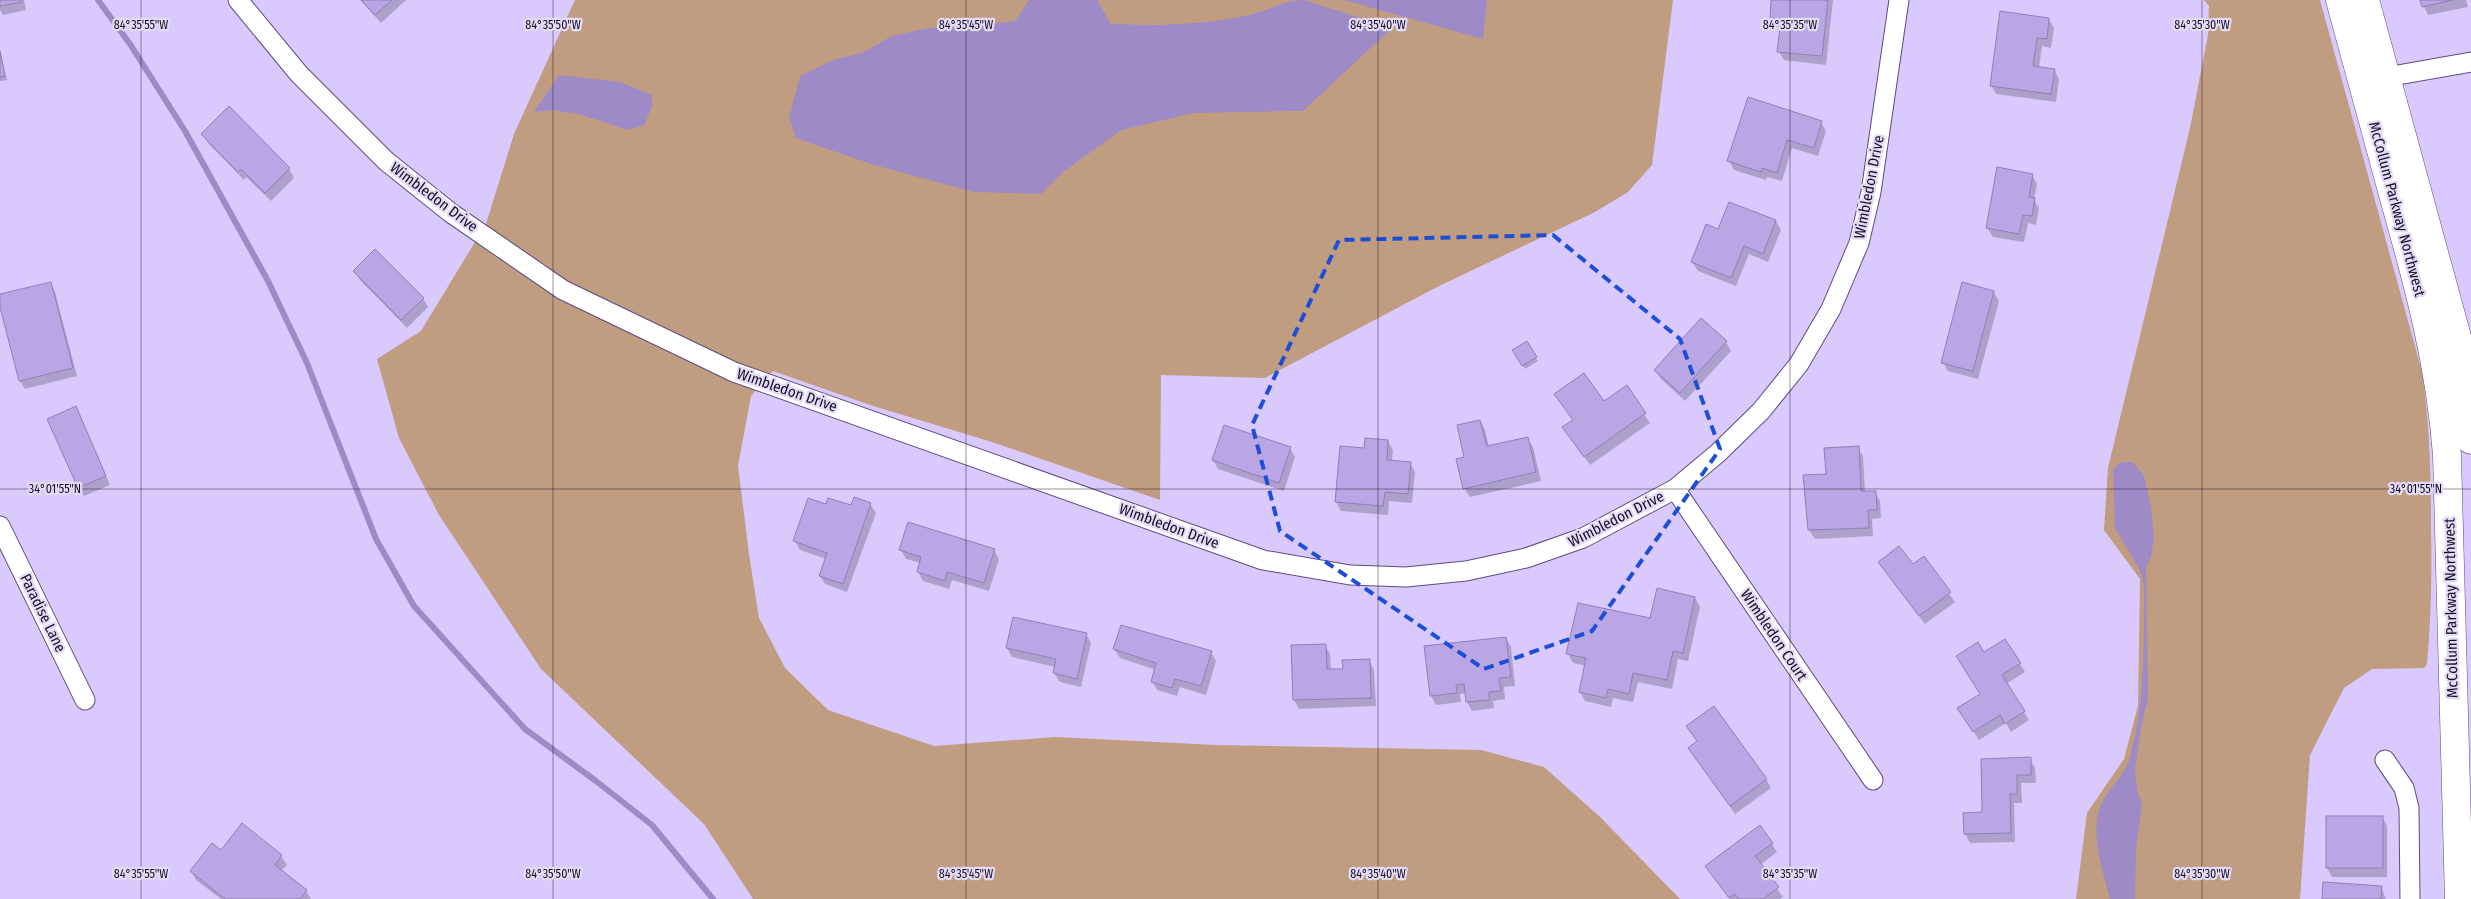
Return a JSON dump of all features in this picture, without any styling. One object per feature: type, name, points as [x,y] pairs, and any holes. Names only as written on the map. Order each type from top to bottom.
[{"type":"street","name":"Wimbledon Drive","points":[[238,0],[299,74],[386,161],[452,213],[563,290],[734,372],[1263,560],[1350,575],[1406,578],[1466,571],[1526,558],[1583,538],[1675,489],[1718,454],[1761,411],[1799,364],[1831,310],[1859,242],[1871,192],[1898,0]]},
{"type":"street","name":"McCollum Parkway Northwest","points":[[2340,0],[2374,79],[2457,337],[2465,380],[2471,440]]},
{"type":"street","name":"McCollum Parkway Northwest","points":[[2365,0],[2374,79],[2435,354],[2443,405],[2447,454],[2459,899]]},
{"type":"street","points":[[2374,79],[2471,62]]},
{"type":"street","name":"Wimbledon Court","points":[[1675,489],[1873,780]]},
{"type":"street","name":"Paradise Lane","points":[[0,526],[85,700]]},
{"type":"street","points":[[2385,760],[2404,788],[2409,808],[2410,899]]},
{"type":"highlighted area","points":[[1553,235],[1680,339],[1720,449],[1592,631],[1484,669],[1280,531],[1252,425],[1339,240]]},
{"type":"shaded area","points":[[575,0],[1673,0],[1652,165],[1628,192],[1595,212],[1437,287],[1265,378],[1161,375],[1160,500],[992,442],[870,405],[773,371],[751,396],[738,466],[759,618],[785,668],[828,710],[934,746],[1056,737],[1216,745],[1481,750],[1544,767],[1600,817],[1680,899],[753,899],[704,824],[541,669],[439,515],[399,438],[377,359],[421,331],[486,224],[514,134]]},
{"type":"shaded area","points":[[1029,0],[1097,0],[1111,24],[1147,25],[1182,24],[1236,18],[1285,3],[1304,0],[1392,28],[1303,111],[1193,113],[1121,130],[1063,172],[1041,194],[974,192],[874,165],[796,138],[789,118],[800,76],[833,60],[862,53],[892,36],[929,28],[968,27],[1015,21]]},
{"type":"shaded area","points":[[1344,0],[1487,0],[1483,39]]},
{"type":"shaded area","points":[[2204,0],[2320,0],[2422,372],[2431,491],[2431,598],[2427,664],[2424,668],[2372,669],[2344,688],[2310,755],[2300,899],[2076,899],[2087,813],[2124,759],[2138,706],[2140,579],[2104,530],[2108,468],[2190,128],[2208,35],[2209,6]]},
{"type":"shaded area","points":[[559,75],[620,82],[652,95],[652,107],[644,125],[628,130],[579,114],[552,110],[534,112]]},
{"type":"shaded area","points":[[2121,462],[2133,462],[2144,476],[2151,507],[2154,539],[2151,557],[2146,567],[2148,699],[2141,727],[2135,770],[2137,790],[2142,804],[2136,849],[2135,899],[2110,899],[2097,846],[2096,833],[2100,807],[2124,771],[2131,754],[2139,713],[2143,671],[2144,587],[2141,572],[2115,528],[2113,469]]},
{"type":"building","points":[[0,0],[22,0],[22,2],[0,6]]},
{"type":"building","points":[[361,0],[392,0],[375,15]]},
{"type":"building","points":[[1771,0],[1828,0],[1822,56],[1777,52],[1781,19],[1770,18]]},
{"type":"building","points":[[2420,0],[2453,0],[2422,7]]},
{"type":"building","points":[[2000,11],[2049,18],[2047,39],[2037,38],[2033,66],[2055,69],[2051,94],[1990,86]]},
{"type":"building","points":[[0,51],[5,76],[0,77]]},
{"type":"building","points":[[1748,97],[1822,121],[1814,148],[1787,140],[1777,173],[1762,168],[1761,172],[1727,161]]},
{"type":"building","points":[[229,106],[290,168],[265,193],[241,169],[238,172],[201,134]]},
{"type":"building","points":[[1997,167],[2033,174],[2029,197],[2035,198],[2032,216],[2023,215],[2019,234],[1986,228]]},
{"type":"building","points":[[1729,202],[1776,220],[1763,254],[1744,246],[1731,278],[1691,262],[1706,224],[1718,229]]},
{"type":"building","points":[[375,249],[424,298],[401,320],[353,271]]},
{"type":"building","points":[[51,282],[73,368],[19,381],[0,307],[0,294]]},
{"type":"building","points":[[1962,282],[1994,291],[1973,371],[1941,363]]},
{"type":"building","points":[[1701,318],[1727,341],[1680,393],[1654,370]]},
{"type":"building","points":[[1527,341],[1537,357],[1522,366],[1512,350]]},
{"type":"building","points":[[1584,373],[1604,401],[1627,385],[1646,413],[1584,457],[1562,427],[1573,420],[1554,394]]},
{"type":"building","points":[[76,406],[106,476],[78,488],[47,419]]},
{"type":"building","points":[[1480,420],[1487,446],[1528,437],[1536,472],[1463,489],[1456,459],[1464,457],[1457,425]]},
{"type":"building","points":[[1224,425],[1291,447],[1279,483],[1212,460]]},
{"type":"building","points":[[1365,438],[1388,440],[1387,460],[1411,462],[1408,494],[1385,492],[1383,506],[1335,502],[1340,446],[1364,448]]},
{"type":"building","points":[[1859,446],[1861,491],[1876,491],[1877,510],[1868,510],[1869,528],[1808,530],[1803,475],[1826,474],[1824,448]]},
{"type":"building","points":[[854,497],[871,503],[843,584],[819,576],[827,553],[793,541],[808,498],[826,504],[828,498],[851,505]]},
{"type":"building","points":[[908,522],[995,549],[984,583],[947,572],[945,581],[917,572],[921,557],[899,550]]},
{"type":"building","points":[[1899,546],[1913,564],[1924,556],[1951,592],[1919,616],[1878,562]]},
{"type":"building","points":[[1657,588],[1695,597],[1683,653],[1673,651],[1667,680],[1633,673],[1629,694],[1608,689],[1606,698],[1579,692],[1586,658],[1566,654],[1578,603],[1650,618]]},
{"type":"building","points":[[1013,617],[1087,633],[1077,679],[1053,673],[1056,659],[1006,648]]},
{"type":"building","points":[[1121,625],[1212,651],[1201,686],[1175,679],[1172,688],[1151,682],[1156,663],[1113,649]]},
{"type":"building","points":[[1506,637],[1511,677],[1499,678],[1501,691],[1489,692],[1489,700],[1466,702],[1464,684],[1456,685],[1457,693],[1430,696],[1424,646]]},
{"type":"building","points":[[2005,639],[2021,663],[2002,675],[2025,711],[2005,724],[2000,715],[1973,732],[1957,708],[1980,694],[1956,656],[1978,642],[1984,652]]},
{"type":"building","points":[[1326,644],[1327,669],[1343,669],[1342,660],[1370,659],[1371,698],[1293,700],[1291,645]]},
{"type":"building","points":[[1714,706],[1767,779],[1730,806],[1688,748],[1697,741],[1686,726]]},
{"type":"building","points":[[2031,757],[2031,775],[2017,775],[2017,794],[2010,794],[2011,833],[1964,834],[1963,813],[1982,812],[1981,759]]},
{"type":"building","points":[[2326,816],[2383,816],[2383,868],[2326,868]]},
{"type":"building","points":[[242,823],[282,855],[275,865],[307,890],[300,899],[225,899],[190,871],[212,843],[221,850]]},
{"type":"building","points":[[1760,825],[1773,843],[1755,856],[1779,887],[1763,899],[1739,899],[1735,894],[1729,898],[1705,866]]},
{"type":"building","points":[[2323,882],[2382,886],[2381,899],[2322,899]]},
{"type":"waterway","points":[[98,0],[130,44],[185,131],[268,281],[307,363],[376,539],[414,606],[525,729],[652,825],[713,899]]}]
